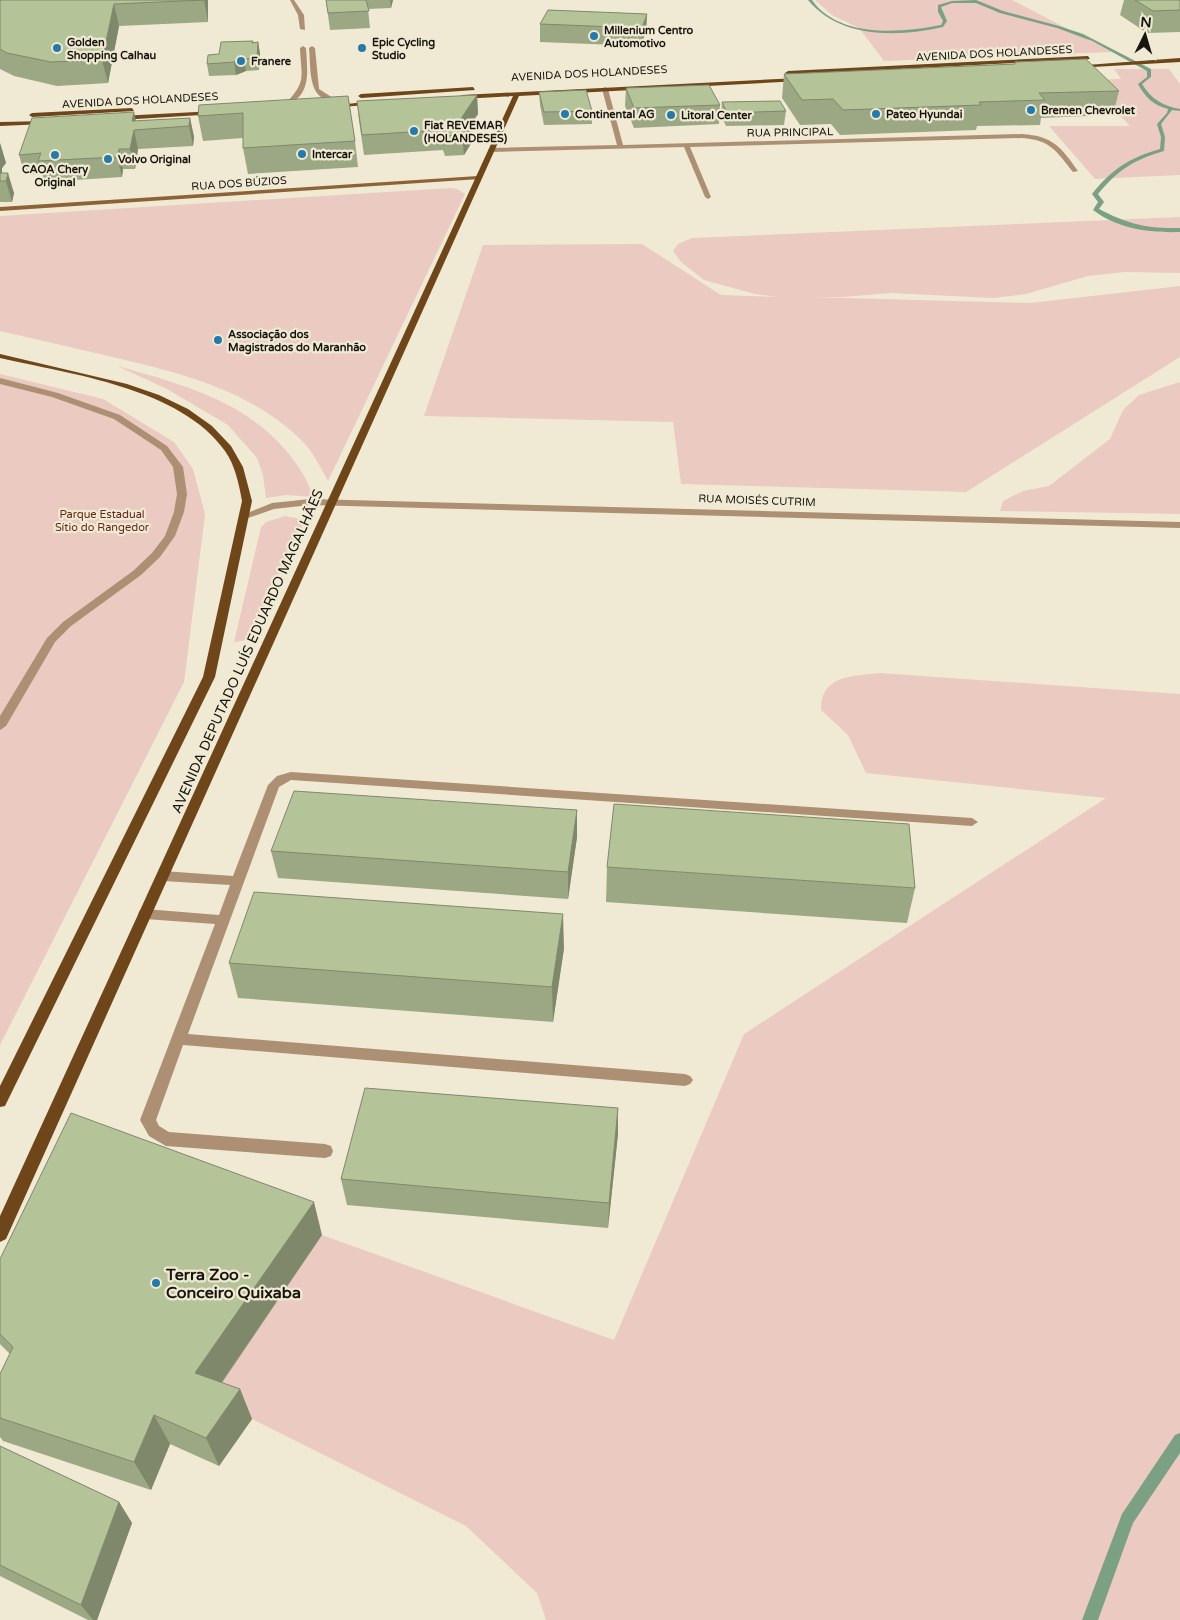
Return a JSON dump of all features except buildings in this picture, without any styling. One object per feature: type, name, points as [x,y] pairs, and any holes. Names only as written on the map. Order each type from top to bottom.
[{"type":"main road","points":[[1133,56],[1180,53]]},
{"type":"main road","name":"AVENIDA DOS HOLANDESES","points":[[781,74],[1096,58]]},
{"type":"main road","name":"AVENIDA DOS HOLANDESES","points":[[389,102],[604,89],[1180,60]]},
{"type":"main road","name":"AVENIDA DOS HOLANDESES","points":[[599,83],[608,82]]},
{"type":"main road","name":"AVENIDA DOS HOLANDESES","points":[[512,87],[521,87]]},
{"type":"main road","name":"AVENIDA DOS HOLANDESES","points":[[351,97],[503,88],[516,94]]},
{"type":"main road","name":"AVENIDA DEPUTADO LUÍS EDUARDO MAGALHÃES","points":[[0,1234],[333,502],[516,94]]},
{"type":"main road","points":[[315,100],[334,98]]},
{"type":"main road","points":[[282,102],[306,100]]},
{"type":"main road","points":[[325,107],[380,102]]},
{"type":"main road","name":"AVENIDA DOS HOLANDESES","points":[[0,117],[214,106]]},
{"type":"main road","points":[[286,109],[296,109]]},
{"type":"main road","name":"AVENIDA DOS HOLANDESES","points":[[114,119],[221,113]]},
{"type":"main road","name":"AVENIDA DOS HOLANDESES","points":[[0,124],[56,122]]},
{"type":"main road","name":"RUA DOS BÚZIOS","points":[[0,208],[478,178]]},
{"type":"main road","name":"AVENIDA DEPUTADO LUÍS EDUARDO MAGALHÃES","points":[[0,356],[136,389],[162,399],[196,418],[215,433],[228,448],[244,485],[247,501],[209,677],[0,1101]]},
{"type":"street","points":[[292,0],[301,15],[303,29]]},
{"type":"street","points":[[290,102],[303,89],[305,79],[302,48]]},
{"type":"street","points":[[312,48],[316,89],[320,94],[334,98]]},
{"type":"street","points":[[604,89],[620,146]]},
{"type":"street","name":"RUA PRINCIPAL","points":[[491,150],[1034,136],[1053,143],[1076,171]]},
{"type":"street","points":[[686,144],[708,197]]},
{"type":"street","points":[[0,381],[55,395],[117,417],[164,448],[178,467],[182,494],[179,512],[170,536],[156,555],[137,573],[67,624],[51,640],[0,726]]},
{"type":"street","name":"RUA MOISÉS CUTRIM","points":[[245,516],[284,503],[333,502],[1180,525]]},
{"type":"street","points":[[325,1151],[166,1139],[154,1131],[148,1120],[274,786],[281,779],[291,776],[972,822]]},
{"type":"street","points":[[163,876],[238,881]]},
{"type":"street","points":[[145,914],[223,920]]},
{"type":"street","points":[[178,1039],[685,1080]]},
{"type":"green space","points":[[815,0],[1012,0],[1112,52],[884,61],[859,28],[832,15]]},
{"type":"green space","points":[[1114,69],[1169,69],[1180,84],[1180,175],[1095,179],[1049,126],[1130,126],[1084,80],[1121,79]]},
{"type":"green space","name":"Associação dos Magistrados do Maranhão","points":[[451,188],[465,194],[328,481],[311,452],[298,437],[255,405],[231,393],[207,383],[156,368],[0,331],[0,216]]},
{"type":"green space","points":[[1180,217],[1180,273],[1125,272],[1088,276],[1026,294],[993,298],[891,293],[843,297],[810,297],[1030,303],[1180,286],[1180,357],[966,492],[681,484],[673,422],[424,416],[483,245],[642,244],[721,295],[778,297],[755,294],[704,280],[681,262],[673,251],[678,244],[692,238]]},
{"type":"green space","points":[[117,366],[165,380],[212,397],[256,422],[275,438],[292,458],[304,476],[313,497],[286,495],[266,498],[263,475],[257,458],[228,425],[167,389]]},
{"type":"green space","name":"Parque Estadual Sítio do Rangedor","points":[[0,374],[103,399],[174,442],[193,469],[205,514],[184,682],[0,1045]]},
{"type":"green space","points":[[1180,382],[1180,514],[1000,511],[1003,501],[1023,491],[1049,486],[1110,439],[1123,410],[1139,395]]},
{"type":"green space","points":[[285,516],[301,519],[304,523],[247,640],[234,642],[261,527],[266,522]]},
{"type":"green space","points":[[880,673],[1180,694],[1180,1620],[546,1620],[537,1593],[466,1526],[252,1419],[208,1402],[322,1235],[614,1340],[744,1034],[1106,798],[866,773],[848,735],[821,710],[822,698],[826,690],[840,679]]},
{"type":"waterway","points":[[810,0],[821,12],[835,21],[852,27],[890,31],[909,31],[942,26],[945,21],[939,6],[952,2],[975,2]]},
{"type":"waterway","points":[[973,0],[1002,12],[1070,31],[1116,52],[1149,70],[1149,77],[1140,84],[1151,99],[1161,105],[1180,110]]},
{"type":"waterway","points":[[1170,109],[1169,113],[1159,124],[1163,137],[1162,150],[1140,157],[1124,165],[1111,176],[1095,194],[1101,202],[1096,210],[1136,228],[1180,230]]},
{"type":"waterway","points":[[1090,1620],[1127,1519],[1180,1440]]},
{"type":"place","name":"Millenium Centro Automotivo","points":[[594,36]]},
{"type":"place","name":"Golden Shopping Calhau","points":[[57,48]]},
{"type":"place","name":"Epic Cycling Studio","points":[[362,48]]},
{"type":"place","name":"Franere","points":[[241,61]]},
{"type":"place","name":"Bremen Chevrolet","points":[[1031,110]]},
{"type":"place","name":"Continental AG","points":[[565,114]]},
{"type":"place","name":"Pateo Hyundai","points":[[876,114]]},
{"type":"place","name":"Litoral Center","points":[[671,115]]},
{"type":"place","name":"Fiat REVEMAR (HOLANDESES)","points":[[414,131]]},
{"type":"place","name":"Intercar","points":[[302,154]]},
{"type":"place","name":"CAOA Chery Original","points":[[55,155]]},
{"type":"place","name":"Volvo Original","points":[[108,159]]},
{"type":"place","name":"Associação dos Magistrados do Maranhão","points":[[218,340]]},
{"type":"place","name":"Terra Zoo - Conceiro Quixaba","points":[[156,1283]]}]
